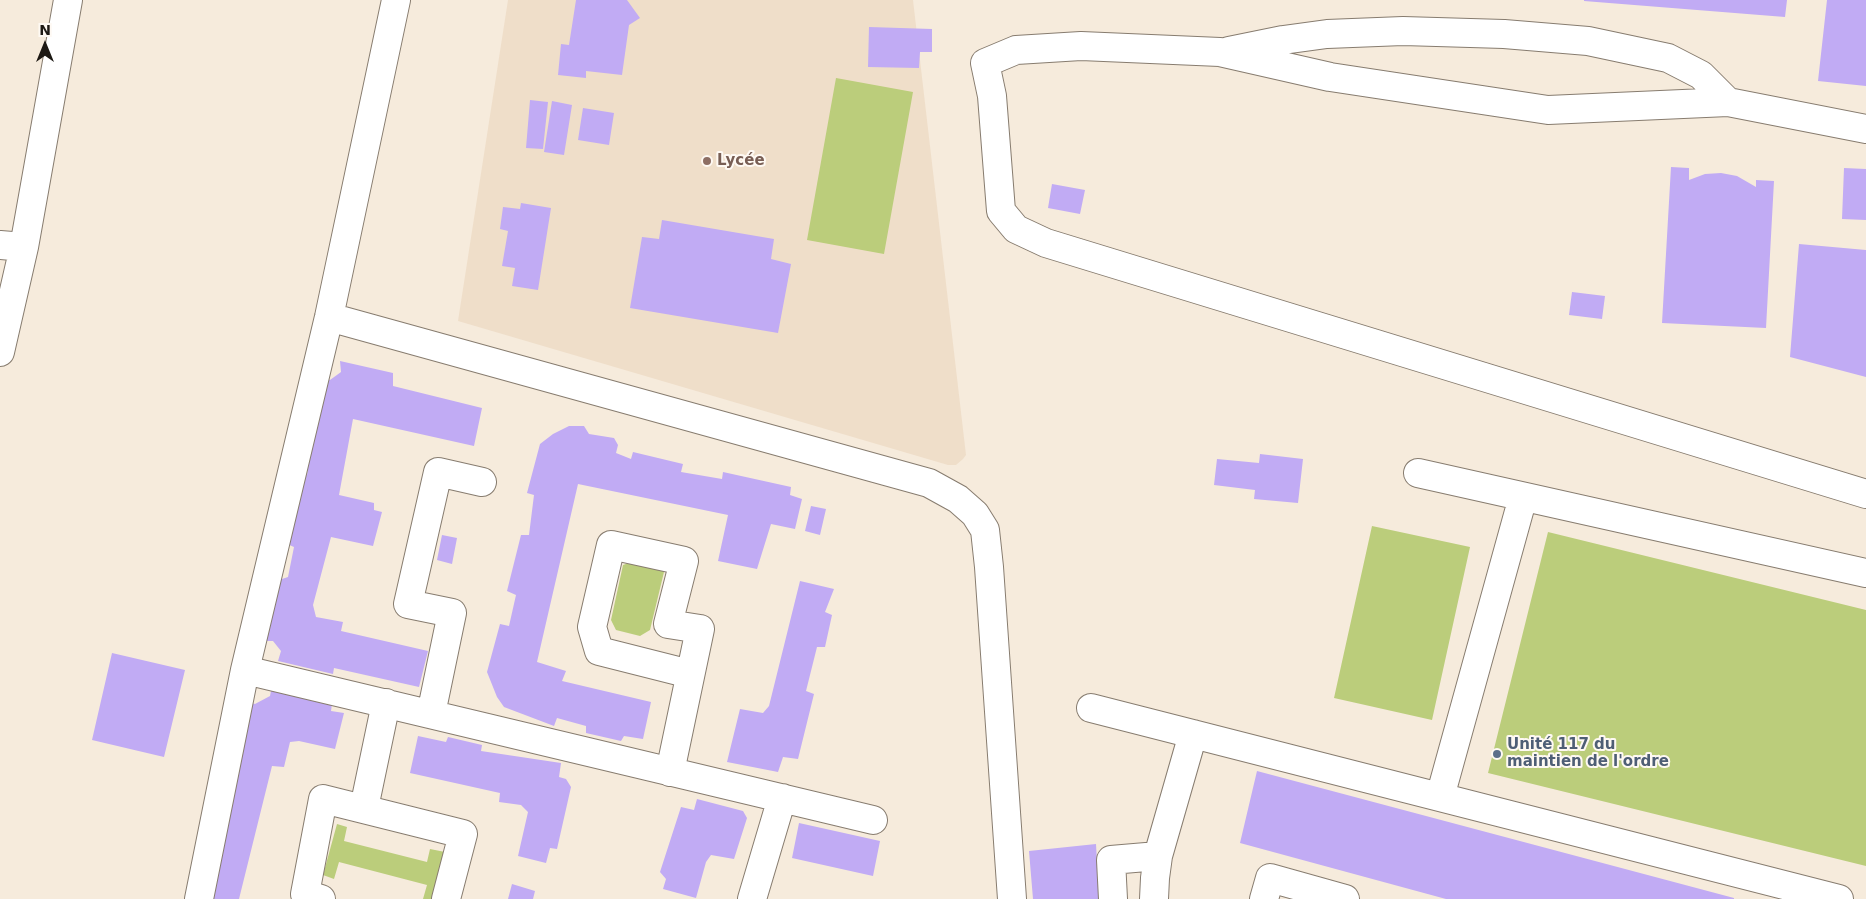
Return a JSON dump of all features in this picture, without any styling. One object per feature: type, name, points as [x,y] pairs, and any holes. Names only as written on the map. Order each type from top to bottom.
[{"type":"street","points":[[0,352],[12,246],[68,0]]},
{"type":"street","points":[[199,899],[245,670],[329,317],[396,0]]},
{"type":"street","points":[[1220,52],[1327,34],[1402,31],[1504,34],[1588,41],[1668,58],[1701,74],[1728,102]]},
{"type":"street","points":[[1866,129],[1728,102],[1548,110],[1330,77],[1220,52],[1081,46],[1016,50],[985,63],[992,96],[1001,212],[1016,229],[1046,243],[1866,494]]},
{"type":"street","points":[[329,317],[929,483],[958,499],[975,514],[985,530],[1012,899]]},
{"type":"street","points":[[431,714],[452,613],[408,604],[438,472],[482,482]]},
{"type":"street","points":[[1418,473],[1866,573]]},
{"type":"street","points":[[1440,797],[1524,497]]},
{"type":"street","points":[[670,772],[700,630],[668,624],[684,561],[611,546],[592,627],[599,652],[690,674]]},
{"type":"street","points":[[245,670],[873,820]]},
{"type":"street","points":[[364,808],[386,703]]},
{"type":"street","points":[[1091,708],[1839,899]]},
{"type":"street","points":[[1154,899],[1154,878],[1158,856],[1194,734]]},
{"type":"street","points":[[756,898],[782,798]]},
{"type":"street","points":[[321,899],[305,894],[323,799],[463,834],[446,899]]},
{"type":"street","points":[[1113,899],[1112,860],[1158,856]]},
{"type":"street","points":[[1264,899],[1270,878],[1346,899]]},
{"type":"shaded area","name":"Lycée","points":[[508,0],[913,0],[966,455],[963,459],[956,465],[948,465],[458,321]]},
{"type":"green space","points":[[836,78],[913,92],[884,254],[807,240]]},
{"type":"green space","points":[[1372,526],[1470,547],[1432,720],[1334,698]]},
{"type":"green space","points":[[1548,532],[1866,610],[1866,866],[1488,773]]},
{"type":"green space","points":[[634,561],[660,566],[664,572],[650,630],[640,636],[616,630],[611,620],[623,565]]},
{"type":"green space","points":[[337,824],[347,827],[344,841],[427,862],[430,849],[445,852],[432,899],[423,899],[427,885],[339,862],[334,879],[323,875]]},
{"type":"building","points":[[576,0],[627,0],[640,18],[629,25],[622,75],[586,71],[586,78],[558,75],[561,44],[569,45]]},
{"type":"building","points":[[1584,0],[1787,0],[1785,17]]},
{"type":"building","points":[[1827,0],[1866,0],[1866,86],[1818,81]]},
{"type":"building","points":[[869,27],[932,29],[932,52],[920,52],[919,68],[868,67]]},
{"type":"building","points":[[530,100],[548,102],[543,149],[526,148]]},
{"type":"building","points":[[552,101],[572,105],[564,155],[544,152]]},
{"type":"building","points":[[583,108],[614,113],[609,145],[578,140]]},
{"type":"building","points":[[1671,167],[1689,168],[1689,180],[1705,174],[1721,173],[1737,176],[1756,187],[1756,180],[1774,181],[1766,328],[1662,323]]},
{"type":"building","points":[[1844,168],[1866,169],[1866,220],[1842,219]]},
{"type":"building","points":[[1052,184],[1085,190],[1080,214],[1048,208]]},
{"type":"building","points":[[521,203],[551,208],[538,290],[512,286],[515,268],[502,266],[508,231],[500,229],[503,207],[520,209]]},
{"type":"building","points":[[662,220],[774,239],[771,259],[791,264],[778,333],[630,308],[642,237],[659,239]]},
{"type":"building","points":[[1799,244],[1866,250],[1866,377],[1790,357]]},
{"type":"building","points":[[1572,292],[1605,296],[1602,319],[1569,315]]},
{"type":"building","points":[[340,361],[393,373],[393,386],[482,408],[474,446],[353,419],[339,495],[374,503],[374,510],[382,512],[373,546],[331,537],[313,605],[316,617],[343,622],[341,631],[428,651],[419,687],[334,668],[333,674],[278,661],[281,651],[273,641],[265,641],[279,580],[288,577],[294,547],[287,544],[298,476],[307,475],[320,377],[330,380],[341,372]]},
{"type":"building","points":[[569,426],[584,426],[589,434],[614,438],[618,445],[616,453],[631,459],[633,452],[683,464],[681,472],[722,479],[723,472],[791,487],[790,495],[802,499],[795,529],[771,524],[757,569],[718,561],[728,515],[578,484],[537,662],[566,671],[562,681],[651,702],[643,739],[624,736],[621,741],[586,733],[586,726],[557,718],[554,726],[504,707],[497,697],[487,672],[500,624],[509,626],[516,595],[507,591],[521,535],[529,535],[534,495],[527,493],[540,444],[553,434]]},
{"type":"building","points":[[1260,454],[1303,459],[1298,503],[1254,499],[1255,490],[1214,485],[1217,459],[1259,463]]},
{"type":"building","points":[[811,506],[826,509],[820,535],[805,531]]},
{"type":"building","points":[[442,535],[457,538],[452,564],[437,560]]},
{"type":"building","points":[[800,581],[834,589],[825,612],[832,615],[825,647],[817,647],[806,691],[814,694],[798,759],[783,757],[778,772],[727,762],[740,709],[763,713],[769,706]]},
{"type":"building","points":[[112,653],[185,670],[164,757],[92,740]]},
{"type":"building","points":[[271,691],[332,704],[331,711],[344,713],[335,749],[299,741],[290,742],[284,767],[272,766],[239,899],[205,899],[248,702],[255,704],[270,696]]},
{"type":"building","points":[[418,736],[446,742],[448,737],[482,745],[481,751],[561,763],[559,777],[566,779],[571,787],[557,849],[550,848],[546,863],[518,856],[528,812],[521,805],[499,802],[500,793],[410,773]]},
{"type":"building","points":[[1257,771],[1734,899],[1446,899],[1240,843]]},
{"type":"building","points":[[697,799],[743,811],[747,818],[734,859],[711,855],[706,862],[696,898],[663,889],[666,879],[660,872],[681,807],[694,810]]},
{"type":"building","points":[[799,823],[880,841],[873,876],[792,858]]},
{"type":"building","points":[[1096,844],[1099,899],[1033,899],[1029,851]]},
{"type":"building","points":[[512,884],[535,891],[533,899],[508,899]]},
{"type":"place","name":"Lycée","points":[[707,161]]},
{"type":"place","name":"Unité 117 du maintien de l'ordre","points":[[1497,754]]}]
